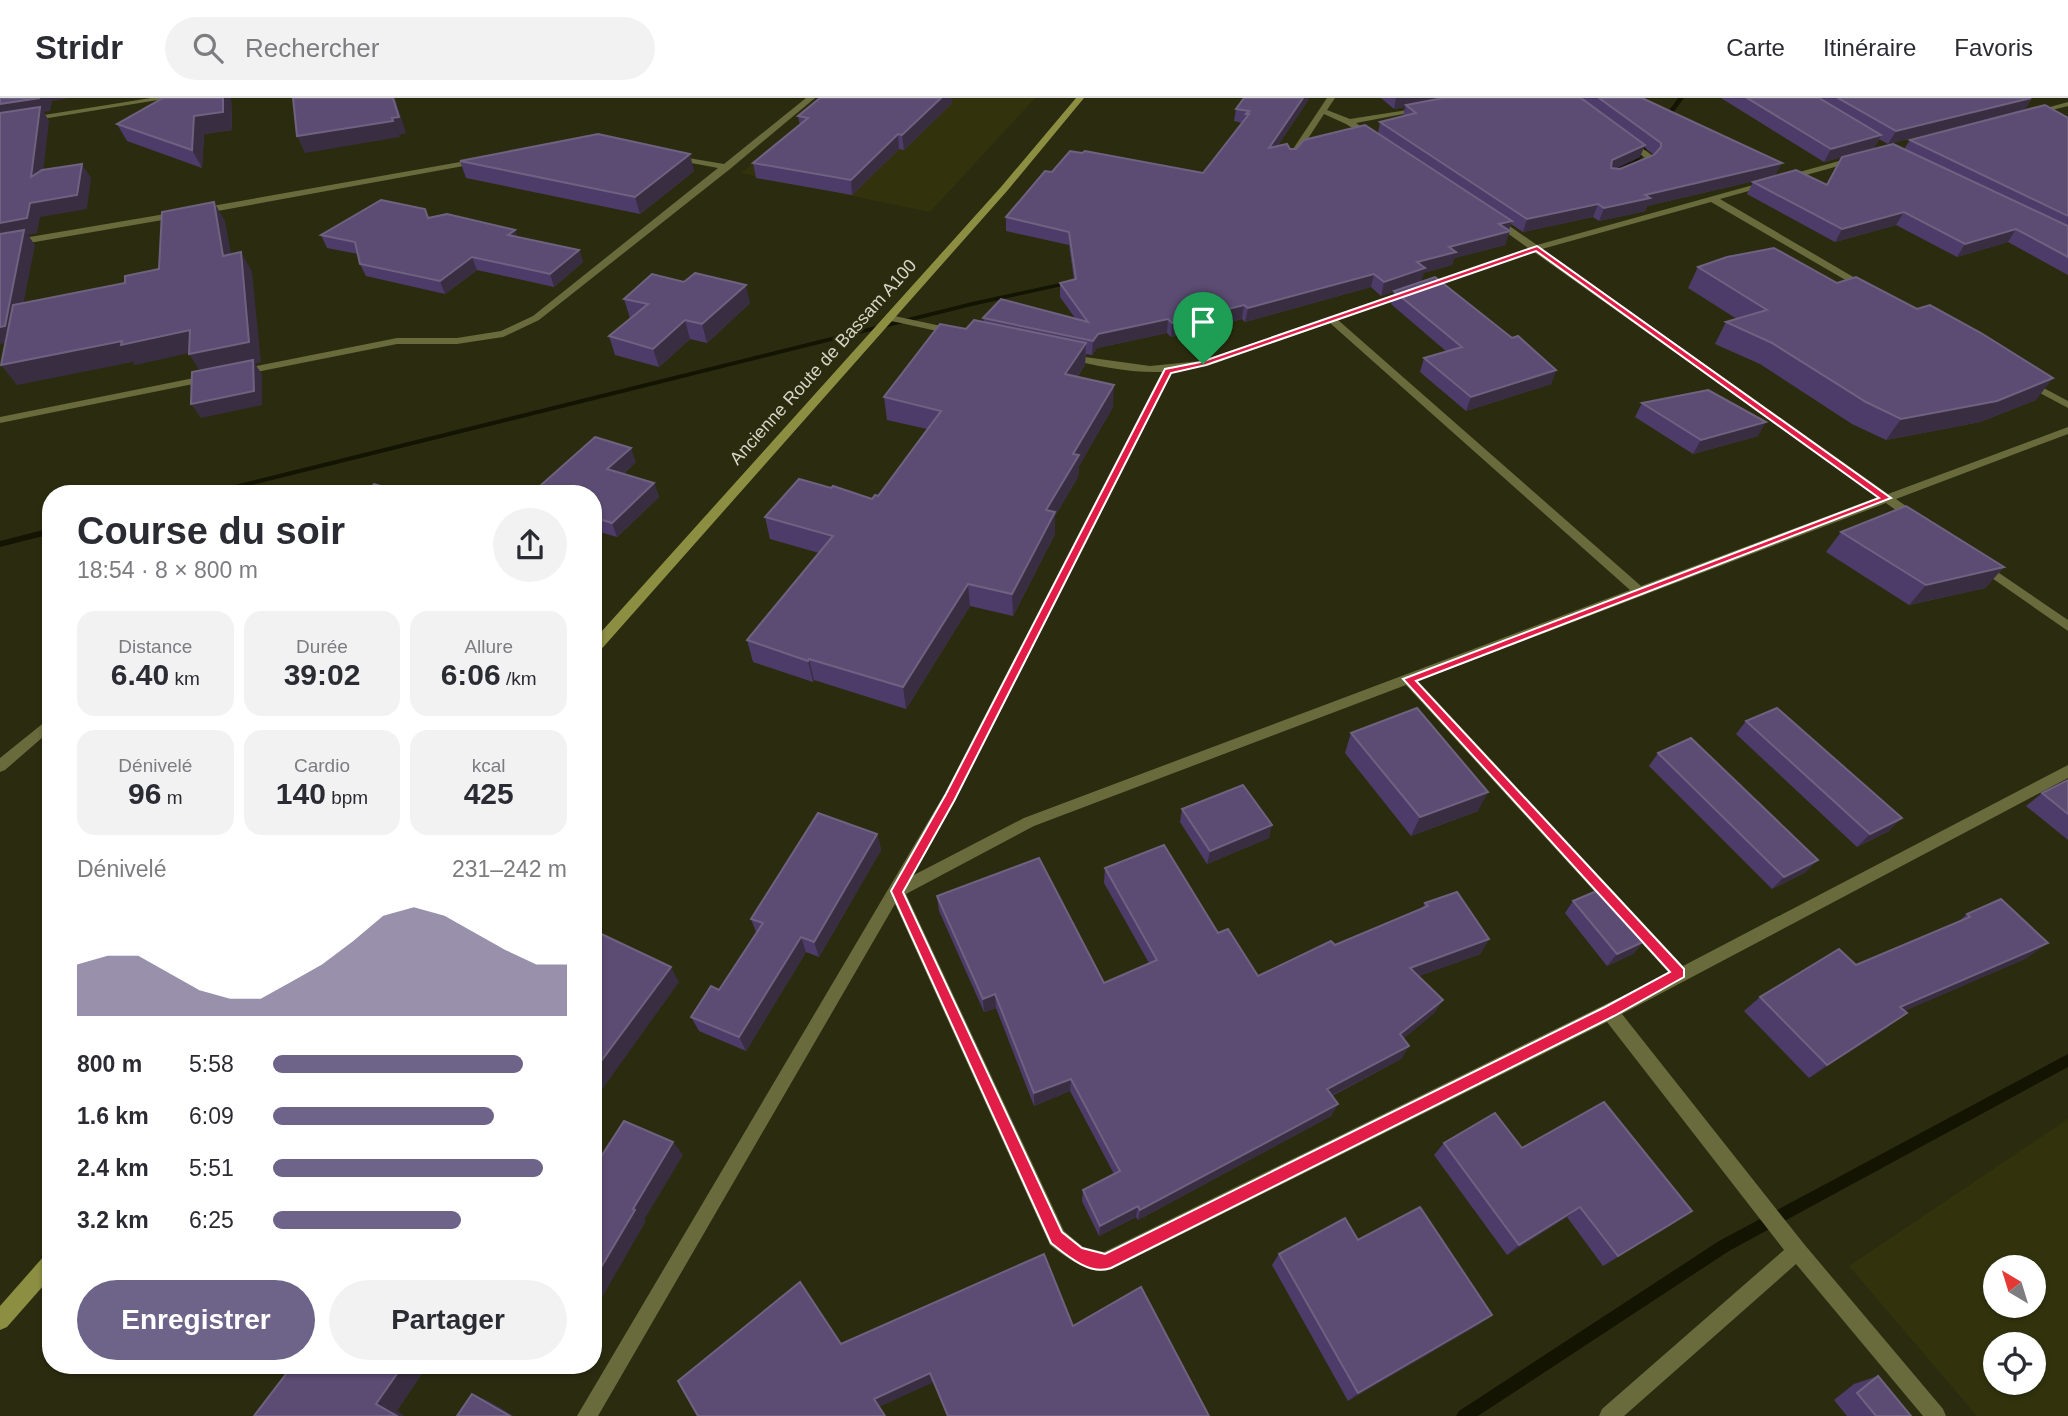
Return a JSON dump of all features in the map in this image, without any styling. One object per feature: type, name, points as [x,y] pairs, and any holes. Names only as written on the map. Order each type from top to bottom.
[{"type":"main road","name":"Ancienne Route de Bassam A100","points":[[602,640],[1004,189],[1080,98]]},
{"type":"main road","points":[[0,1320],[42,1274]]},
{"type":"street","points":[[0,124],[166,98]]},
{"type":"street","points":[[0,420],[397,341],[457,341],[503,334],[536,318],[811,98]]},
{"type":"street","points":[[1291,158],[1331,98]]},
{"type":"street","points":[[2016,117],[2068,104]]},
{"type":"street","points":[[1349,122],[1424,109]]},
{"type":"street","points":[[2042,110],[2059,118]]},
{"type":"street","points":[[1324,111],[1349,122],[1384,146]]},
{"type":"street","points":[[1622,136],[1650,158],[1622,172]]},
{"type":"street","points":[[1060,354],[1139,371],[1168,371],[1203,364],[1537,248],[1873,154]]},
{"type":"street","points":[[665,155],[727,167]]},
{"type":"street","points":[[0,245],[481,161]]},
{"type":"street","points":[[1711,198],[1879,296]]},
{"type":"street","points":[[1485,214],[1537,248],[1920,522]]},
{"type":"street","points":[[890,318],[969,334]]},
{"type":"street","points":[[1332,320],[1640,592]]},
{"type":"street","points":[[587,1416],[950,797],[1168,371]]},
{"type":"street","points":[[2021,378],[2068,405]]},
{"type":"street","points":[[897,891],[1029,822],[2068,430]]},
{"type":"street","points":[[1966,554],[2068,626]]},
{"type":"street","points":[[1408,679],[1679,973]]},
{"type":"street","points":[[0,766],[42,730]]},
{"type":"street","points":[[897,891],[1057,1238],[1078,1255],[1105,1262],[1610,1012],[1679,973],[2068,771]]},
{"type":"street","points":[[1610,1012],[1797,1251],[1936,1416]]},
{"type":"street","points":[[1609,1416],[1797,1251]]},
{"type":"shaded area","points":[[831,98],[1035,98],[930,212],[741,173]]},
{"type":"shaded area","points":[[2068,1119],[2068,1416],[1977,1416],[1849,1266]]},
{"type":"building","points":[[0,98],[40,98],[0,104]]},
{"type":"building","points":[[163,98],[223,98],[223,112],[194,116],[192,150],[117,124]]},
{"type":"building","points":[[293,98],[393,98],[399,117],[392,118],[393,121],[297,136]]},
{"type":"building","points":[[820,98],[941,98],[902,135],[898,134],[851,180],[753,163],[808,118],[798,116]]},
{"type":"building","points":[[1244,98],[1303,98],[1269,148],[1287,144],[1290,149],[1296,149],[1304,140],[1365,125],[1512,221],[1499,224],[1510,231],[1449,247],[1456,252],[1417,262],[1425,268],[1384,282],[1374,274],[1248,308],[1244,305],[1172,323],[1168,319],[1098,334],[1093,341],[983,318],[1001,299],[1088,322],[1060,283],[1076,279],[1069,232],[1006,217],[1045,171],[1052,172],[1070,151],[1085,151],[1203,173],[1249,114],[1246,114],[1249,111],[1236,109]]},
{"type":"building","points":[[1443,98],[1581,98],[1645,145],[1612,160],[1611,168],[1620,169],[1654,155],[1661,143],[1599,98],[1642,98],[1782,163],[1645,195],[1650,198],[1604,208],[1598,204],[1527,219],[1380,122],[1416,113],[1406,105]]},
{"type":"building","points":[[1747,98],[1819,98],[1881,135],[1831,149]]},
{"type":"building","points":[[1838,98],[2031,98],[1896,131]]},
{"type":"building","points":[[2045,105],[2068,118],[2068,216],[1910,140]]},
{"type":"building","points":[[40,107],[31,177],[42,170],[82,164],[77,195],[30,203],[27,218],[0,223],[0,113]]},
{"type":"building","points":[[598,134],[690,154],[635,197],[460,161]]},
{"type":"building","points":[[1893,144],[2068,226],[2068,257],[2016,229],[1965,244],[1904,212],[1842,229],[1753,182],[1796,170],[1827,185],[1842,157]]},
{"type":"building","points":[[381,200],[425,209],[428,218],[447,214],[515,230],[508,235],[579,250],[550,274],[472,257],[440,281],[360,264],[355,242],[321,235]]},
{"type":"building","points":[[214,202],[223,256],[241,252],[249,342],[189,354],[190,330],[121,345],[122,341],[1,365],[13,305],[125,283],[125,276],[159,269],[162,212]]},
{"type":"building","points":[[24,230],[5,326],[0,327],[0,234]]},
{"type":"building","points":[[1774,248],[1837,283],[1856,277],[1917,309],[1930,305],[2053,378],[1997,401],[1901,419],[1866,402],[1772,343],[1726,322],[1767,310],[1698,267],[1727,257]]},
{"type":"building","points":[[695,273],[746,285],[702,324],[685,320],[653,349],[609,336],[648,304],[624,299],[652,274],[684,282]]},
{"type":"building","points":[[1435,277],[1512,338],[1518,336],[1556,370],[1471,397],[1424,358],[1462,347],[1394,291]]},
{"type":"building","points":[[974,320],[1086,343],[1065,374],[1114,385],[1073,454],[1079,455],[1046,510],[1055,512],[1012,594],[968,584],[903,687],[809,659],[808,661],[747,640],[833,536],[765,517],[799,479],[831,488],[833,486],[872,499],[875,495],[878,496],[941,411],[884,397],[940,324],[966,329]]},
{"type":"building","points":[[253,360],[254,391],[191,404],[192,372]]},
{"type":"building","points":[[1708,390],[1766,422],[1701,440],[1642,403]]},
{"type":"building","points":[[595,437],[631,448],[607,469],[654,483],[612,523],[602,520],[602,485],[541,485]]},
{"type":"building","points":[[1906,506],[2004,567],[1926,585],[1841,532]]},
{"type":"building","points":[[1417,708],[1488,792],[1420,817],[1351,733]]},
{"type":"building","points":[[1777,708],[1902,818],[1870,834],[1746,721]]},
{"type":"building","points":[[1691,738],[1818,860],[1784,877],[1658,753]]},
{"type":"building","points":[[2068,780],[2068,814],[2042,793]]},
{"type":"building","points":[[1243,785],[1272,825],[1210,851],[1182,809]]},
{"type":"building","points":[[818,813],[877,834],[814,942],[801,937],[739,1037],[691,1017],[711,986],[719,990],[763,923],[751,919]]},
{"type":"building","points":[[1164,845],[1218,933],[1228,929],[1258,976],[1331,941],[1335,945],[1428,906],[1425,903],[1457,892],[1489,939],[1410,968],[1443,1000],[1400,1034],[1409,1046],[1327,1089],[1338,1104],[1140,1210],[1138,1206],[1100,1226],[1083,1190],[1120,1171],[1071,1079],[1034,1093],[995,994],[983,999],[937,896],[1039,858],[1104,983],[1157,960],[1105,868]]},
{"type":"building","points":[[1599,890],[1643,942],[1617,954],[1573,901]]},
{"type":"building","points":[[2001,899],[2048,943],[1900,1007],[1907,1013],[1827,1065],[1760,997],[1839,949],[1856,965],[1970,917],[1967,914]]},
{"type":"building","points":[[602,934],[671,967],[602,1060]]},
{"type":"building","points":[[1604,1102],[1692,1211],[1618,1256],[1580,1207],[1519,1245],[1444,1143],[1495,1113],[1522,1148]]},
{"type":"building","points":[[624,1121],[673,1142],[602,1266],[602,1155]]},
{"type":"building","points":[[1420,1207],[1492,1315],[1358,1393],[1279,1254],[1345,1218],[1358,1240]]},
{"type":"building","points":[[1044,1254],[1073,1326],[1141,1287],[1209,1416],[948,1416],[930,1373],[874,1399],[885,1416],[698,1416],[678,1381],[800,1282],[841,1344]]},
{"type":"building","points":[[286,1374],[397,1374],[376,1404],[397,1416],[254,1416]]},
{"type":"building","points":[[1878,1376],[1911,1416],[1876,1416],[1857,1393]]},
{"type":"building","points":[[472,1394],[510,1416],[457,1416]]},
{"type":"waterway","points":[[1663,123],[1681,98]]},
{"type":"waterway","points":[[1610,168],[1635,162],[1645,147]]},
{"type":"waterway","points":[[239,485],[972,304],[1074,282]]},
{"type":"waterway","points":[[0,544],[42,533]]},
{"type":"waterway","points":[[1464,1416],[1724,1246],[2068,1060]]},
{"type":"route","points":[[1537,248],[1886,498],[1408,679],[1679,973],[1610,1012],[1105,1262],[1078,1255],[1057,1238],[897,891],[950,797],[1168,371],[1203,364],[1537,248]]}]
